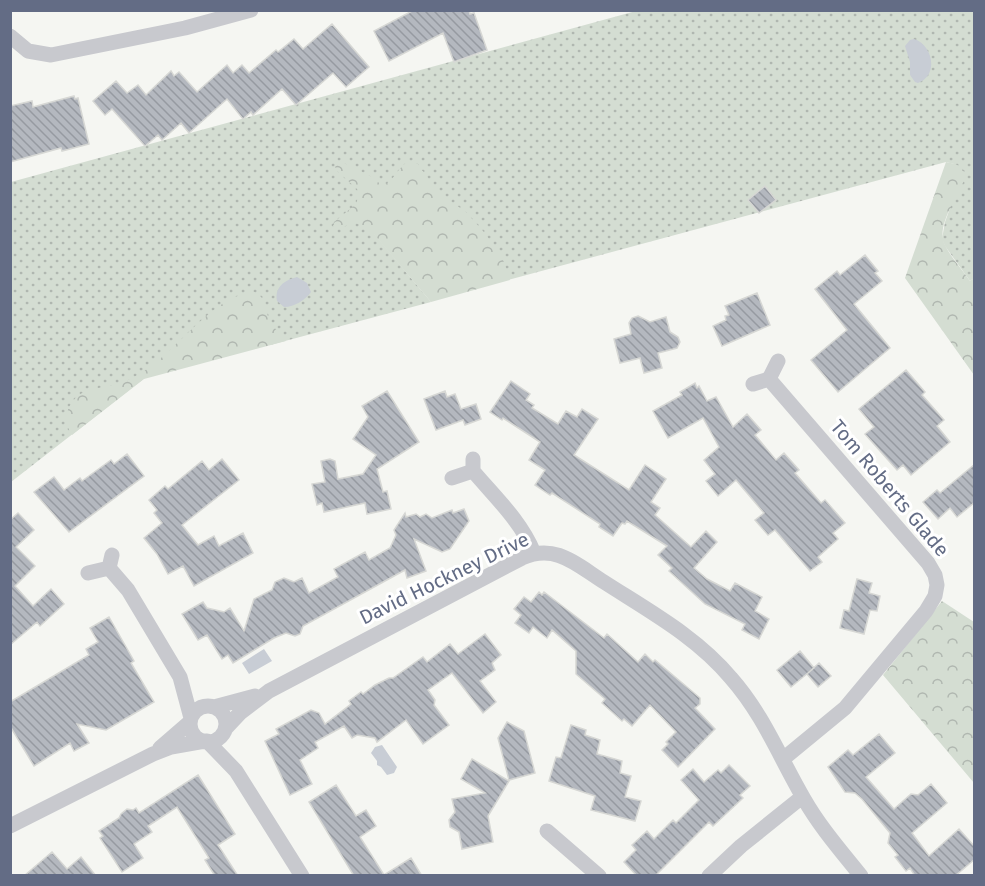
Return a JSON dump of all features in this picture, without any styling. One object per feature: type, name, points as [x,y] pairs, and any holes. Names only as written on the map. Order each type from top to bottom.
[{"type":"street","points":[[13,43],[35,53],[62,54],[185,28],[251,10]]},
{"type":"street","points":[[753,384],[769,379],[778,361]]},
{"type":"street","name":"Tom Roberts Glade","points":[[769,379],[928,563],[935,575],[937,585],[935,596],[926,611],[864,687],[827,725],[783,759]]},
{"type":"street","points":[[452,478],[473,465],[526,533],[534,553]]},
{"type":"street","name":"David Hockney Drive","points":[[224,731],[240,713],[269,691],[534,553],[551,552],[560,555],[671,625],[719,664],[745,694],[802,797],[831,839],[861,876]]},
{"type":"street","points":[[88,573],[110,561],[180,677],[225,717],[224,731],[236,771]]},
{"type":"street","points":[[180,677],[192,732],[200,740],[206,741],[236,771],[302,876]]},
{"type":"street","name":"David Hockney Drive","points":[[212,707],[269,691]]},
{"type":"street","points":[[153,754],[191,720],[197,710],[206,706],[212,707]]},
{"type":"street","points":[[10,826],[153,754],[171,747],[218,738],[224,731]]},
{"type":"street","points":[[709,876],[741,846],[802,797]]},
{"type":"street","points":[[547,831],[599,876]]},
{"type":"green space","points":[[636,11],[974,11],[974,278],[970,281],[942,239],[949,211],[954,164],[946,162],[508,280],[357,213],[431,302],[270,345],[237,306],[11,482],[11,182]]},
{"type":"green space","points":[[340,161],[374,178],[382,186],[390,181],[407,162],[418,164],[439,194],[465,211],[483,231],[502,257],[510,280],[431,302],[372,232],[353,222],[340,229],[334,228],[334,222],[356,204],[359,194],[357,189],[335,169],[336,163]]},
{"type":"green space","points":[[946,162],[960,166],[965,174],[945,221],[943,238],[950,254],[970,281],[974,278],[974,375],[905,278]]},
{"type":"green space","points":[[254,292],[262,297],[270,321],[286,341],[144,379],[72,435],[67,423],[67,414],[77,396],[92,389],[118,384],[139,374],[159,360],[225,302],[239,295]]},
{"type":"green space","points":[[942,601],[974,622],[974,783],[883,675]]},
{"type":"shaded area","points":[[914,39],[926,47],[931,60],[929,74],[918,83],[910,75],[910,62],[905,46]]},
{"type":"shaded area","points":[[297,277],[307,283],[311,292],[306,298],[292,306],[284,307],[277,301],[277,292],[285,282]]},
{"type":"shaded area","points":[[264,649],[272,661],[249,674],[242,663]]},
{"type":"shaded area","points":[[382,745],[397,767],[394,773],[387,775],[377,765],[371,753],[375,747]]},
{"type":"building","points":[[414,10],[469,10],[470,14],[474,13],[487,50],[454,62],[443,33],[389,61],[374,31]]},
{"type":"building","points":[[332,24],[369,67],[346,87],[333,73],[296,105],[282,89],[253,115],[251,112],[243,119],[227,99],[189,133],[181,123],[162,140],[158,135],[145,146],[112,109],[105,115],[93,101],[116,81],[127,93],[138,85],[146,95],[171,71],[174,76],[179,72],[197,92],[227,65],[233,73],[242,65],[249,73],[276,50],[278,52],[294,39],[303,49]]},
{"type":"building","points":[[74,96],[75,99],[78,98],[89,144],[62,151],[61,148],[10,162],[10,106],[32,101],[33,107]]},
{"type":"building","points":[[765,186],[776,200],[759,213],[748,200]]},
{"type":"building","points":[[865,255],[878,271],[875,273],[882,281],[854,304],[890,348],[838,392],[811,360],[847,330],[815,289],[837,271],[840,275]]},
{"type":"building","points":[[757,293],[770,325],[722,346],[713,326],[726,320],[725,316],[729,315],[725,306]]},
{"type":"building","points":[[638,316],[650,322],[666,317],[670,332],[678,337],[680,342],[677,348],[658,353],[662,368],[644,373],[640,358],[620,363],[614,339],[631,334],[629,323],[632,318]]},
{"type":"building","points":[[906,370],[925,392],[922,395],[944,420],[937,426],[950,442],[911,475],[903,465],[897,470],[865,434],[874,427],[859,409]]},
{"type":"building","points":[[511,381],[530,394],[526,400],[534,405],[532,408],[558,424],[566,411],[577,417],[582,409],[598,419],[574,455],[629,490],[645,465],[666,479],[651,502],[660,508],[655,515],[691,547],[706,531],[717,542],[694,568],[707,579],[730,591],[735,583],[762,597],[755,611],[769,619],[759,639],[742,630],[745,624],[705,604],[669,571],[672,568],[658,555],[667,546],[627,521],[625,524],[622,523],[613,536],[599,527],[600,524],[552,493],[550,495],[535,485],[545,470],[529,460],[540,442],[490,412]]},
{"type":"building","points":[[695,383],[707,401],[716,397],[733,427],[747,414],[761,430],[755,435],[776,460],[784,453],[799,470],[795,473],[821,503],[825,500],[845,523],[833,533],[838,539],[818,557],[822,562],[810,571],[775,530],[768,535],[755,520],[764,513],[736,480],[718,496],[706,481],[715,474],[704,460],[719,447],[703,418],[668,438],[653,411],[682,395],[680,392]]},
{"type":"building","points":[[387,391],[419,442],[377,469],[383,492],[387,491],[391,509],[367,514],[365,503],[324,512],[322,503],[317,505],[312,484],[325,482],[321,461],[330,459],[335,461],[338,479],[363,474],[376,455],[353,439],[368,417],[362,406]]},
{"type":"building","points":[[445,391],[447,397],[455,394],[461,409],[476,404],[481,419],[465,425],[463,420],[436,430],[424,399]]},
{"type":"building","points":[[127,454],[144,476],[69,532],[34,492],[54,477],[64,490],[80,478],[82,481],[111,460],[114,464]]},
{"type":"building","points":[[222,459],[239,480],[182,525],[198,545],[214,536],[219,546],[243,533],[253,553],[194,586],[183,566],[168,574],[157,554],[144,538],[162,523],[154,513],[157,510],[149,500],[165,486],[168,489],[202,461],[209,470]]},
{"type":"building","points":[[975,464],[975,502],[957,517],[950,508],[938,519],[923,502],[937,490],[940,493]]},
{"type":"building","points":[[464,509],[469,521],[450,549],[442,552],[414,539],[426,571],[407,578],[405,570],[303,626],[300,634],[295,636],[286,633],[274,638],[233,663],[228,655],[222,659],[207,635],[198,640],[182,614],[203,602],[207,608],[224,612],[230,608],[244,631],[254,599],[272,590],[275,582],[284,578],[294,582],[302,578],[309,593],[338,577],[334,569],[365,552],[369,560],[390,548],[396,535],[394,530],[405,513],[406,517],[416,514],[420,517],[426,514],[432,518],[452,510],[453,513]]},
{"type":"building","points":[[18,513],[34,530],[16,547],[35,566],[15,586],[33,606],[51,589],[64,604],[40,626],[37,622],[10,645],[10,520]]},
{"type":"building","points":[[857,579],[872,583],[869,593],[880,596],[877,611],[870,610],[864,634],[840,628],[844,610],[849,611]]},
{"type":"building","points":[[539,592],[542,595],[544,592],[604,638],[607,634],[638,662],[645,654],[653,662],[655,660],[700,698],[700,704],[695,708],[715,729],[678,767],[662,750],[676,732],[650,705],[632,726],[624,719],[622,721],[602,703],[605,699],[576,674],[576,651],[552,630],[547,638],[533,627],[529,633],[515,623],[521,615],[514,609],[524,597],[531,602]]},
{"type":"building","points":[[109,617],[134,661],[131,663],[154,702],[106,730],[77,724],[89,743],[74,751],[70,743],[34,766],[10,726],[10,702],[89,655],[86,649],[98,642],[90,628]]},
{"type":"building","points":[[485,634],[501,655],[492,663],[495,670],[480,681],[496,702],[483,713],[452,673],[428,690],[435,700],[434,705],[449,725],[423,744],[406,720],[377,742],[375,738],[357,735],[352,738],[344,726],[315,742],[318,748],[300,760],[312,784],[290,795],[265,741],[279,734],[276,729],[311,710],[319,713],[325,724],[351,704],[349,701],[361,692],[363,694],[375,685],[393,678],[423,657],[427,662],[450,644],[458,654]]},
{"type":"building","points":[[800,651],[814,668],[791,687],[777,670]]},
{"type":"building","points":[[819,663],[831,676],[818,687],[807,674]]},
{"type":"building","points":[[507,722],[524,731],[535,773],[509,780],[498,738]]},
{"type":"building","points":[[571,725],[586,730],[585,735],[600,740],[597,754],[622,761],[620,773],[631,776],[625,797],[641,801],[635,821],[591,810],[595,796],[549,781],[556,757],[561,758]]},
{"type":"building","points":[[879,734],[895,753],[866,777],[894,809],[911,794],[918,795],[931,784],[947,803],[912,833],[929,856],[959,829],[975,847],[975,859],[955,876],[915,876],[910,868],[906,871],[895,857],[898,855],[888,843],[890,833],[862,799],[855,793],[845,792],[828,767],[848,750],[853,755]]},
{"type":"building","points":[[472,759],[509,781],[488,816],[493,842],[462,849],[459,832],[450,827],[449,820],[455,812],[452,799],[485,793],[461,779]]},
{"type":"building","points":[[729,765],[750,786],[740,795],[743,798],[713,826],[709,822],[655,876],[637,876],[624,862],[636,850],[632,845],[647,831],[654,839],[673,820],[676,823],[699,800],[681,780],[693,769],[704,782],[718,770],[721,773]]},
{"type":"building","points":[[198,775],[235,834],[218,845],[238,876],[215,876],[205,860],[209,858],[177,807],[148,826],[152,832],[134,844],[143,858],[122,872],[100,838],[103,836],[99,831],[119,818],[127,809],[136,808],[139,813]]},
{"type":"building","points":[[336,785],[356,816],[366,810],[376,826],[360,837],[384,875],[411,858],[422,876],[354,876],[309,802]]},
{"type":"building","points":[[52,852],[67,869],[81,857],[96,876],[24,876]]}]
